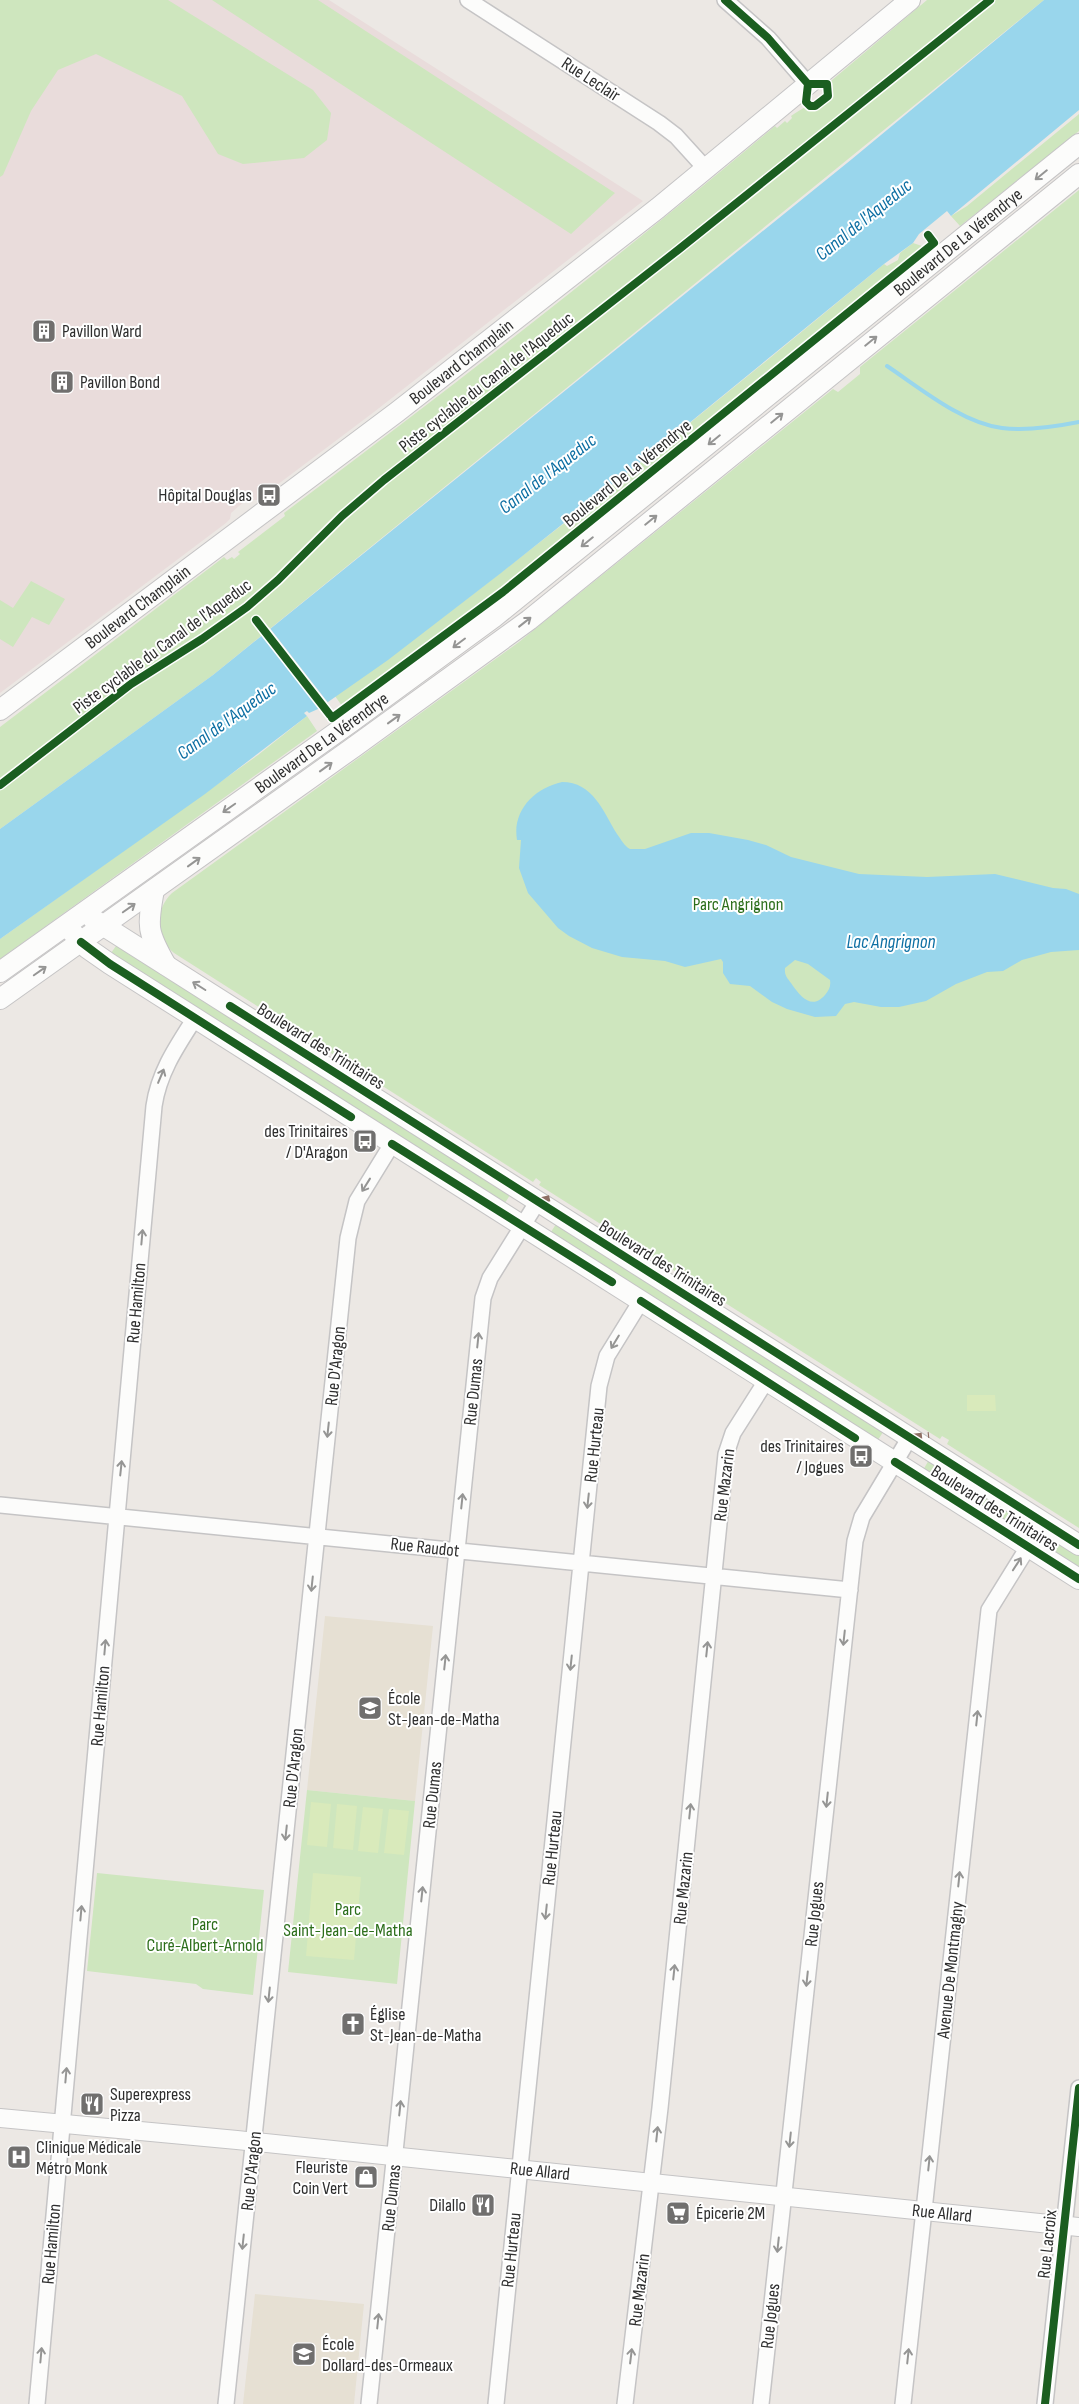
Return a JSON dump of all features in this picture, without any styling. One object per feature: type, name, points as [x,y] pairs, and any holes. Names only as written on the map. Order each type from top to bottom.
[{"type":"main road","name":"Boulevard Champlain","points":[[0,710],[355,444],[706,169],[910,0]]},
{"type":"main road","name":"Boulevard De La Vérendrye","points":[[0,972],[351,722],[493,618],[1079,144]]},
{"type":"main road","name":"Boulevard De La Vérendrye","points":[[0,999],[529,620],[1079,174]]},
{"type":"main road","points":[[154,890],[149,928],[153,942],[167,966]]},
{"type":"main road","name":"Boulevard des Trinitaires","points":[[83,912],[1079,1544]]},
{"type":"main road","name":"Boulevard des Trinitaires","points":[[66,925],[81,942],[98,956],[1079,1579]]},
{"type":"street","name":"Rue Leclair","points":[[468,0],[659,123],[676,136],[706,169]]},
{"type":"street","points":[[725,0],[768,38],[808,84]]},
{"type":"street","name":"Rue Hamilton","points":[[36,2404],[154,1100],[162,1071],[195,1018]]},
{"type":"street","name":"Rue D'Aragon","points":[[226,2404],[350,1223],[363,1190],[392,1144]]},
{"type":"street","name":"Rue Dumas","points":[[369,2404],[483,1298],[490,1278],[538,1201]]},
{"type":"street","name":"Rue Hurteau","points":[[496,2404],[601,1376],[612,1346],[641,1301]]},
{"type":"street","name":"Rue Mazarin","points":[[625,2404],[652,2182],[728,1443],[766,1381]]},
{"type":"street","name":"Rue Jogues","points":[[760,2404],[855,1541],[859,1523],[910,1437]]},
{"type":"street","name":"Rue Raudot","points":[[0,1505],[850,1590]]},
{"type":"street","name":"Avenue De Montmagny","points":[[903,2404],[989,1610],[1028,1547]]},
{"type":"street","name":"Rue Lacroix","points":[[1045,2404],[1071,2226],[1079,2088]]},
{"type":"street","name":"Rue Allard","points":[[0,2118],[395,2156],[1071,2226]]},
{"type":"shaded area","points":[[0,0],[329,0],[643,201],[374,412],[257,500],[246,500],[231,513],[230,519],[226,523],[0,693]]},
{"type":"shaded area","name":"École St-Jean-de-Matha","points":[[325,1616],[433,1626],[415,1801],[307,1790]]},
{"type":"shaded area","name":"École Dollard-des-Ormeaux","points":[[255,2294],[364,2304],[354,2404],[243,2404]]},
{"type":"green space","points":[[0,0],[168,0],[313,90],[331,113],[327,140],[304,158],[243,164],[218,154],[182,96],[96,54],[58,70],[31,111],[3,175],[0,177]]},
{"type":"green space","points":[[212,0],[318,0],[615,193],[571,234]]},
{"type":"green space","points":[[927,0],[1044,0],[213,675],[0,829],[0,727],[224,557],[227,560],[232,557],[234,559],[240,554],[238,552],[285,516],[284,513],[532,323],[775,126],[777,128],[785,121],[787,123],[792,118],[791,116],[826,94],[825,86]]},
{"type":"green space","points":[[1079,114],[1079,131],[960,226],[951,216],[967,206]]},
{"type":"green space","name":"Parc Angrignon","points":[[1079,190],[1079,1528],[947,1444],[949,1440],[942,1436],[940,1439],[539,1185],[541,1182],[536,1178],[533,1182],[174,953],[164,940],[161,932],[160,916],[162,907],[172,893],[519,642],[833,389],[838,392],[860,374],[860,367]]},
{"type":"green space","points":[[913,243],[925,247],[491,597],[342,706],[335,696],[544,539],[884,264],[887,266],[898,260],[900,253]]},
{"type":"green space","points":[[31,581],[65,599],[49,625],[32,617],[13,647],[0,639],[0,600],[13,608]]},
{"type":"green space","points":[[307,716],[317,731],[0,959],[0,939],[258,755]]},
{"type":"green space","points":[[118,943],[512,1192],[503,1206],[109,956]]},
{"type":"green space","points":[[558,1221],[885,1429],[876,1443],[549,1235]]},
{"type":"green space","points":[[967,1395],[995,1395],[996,1411],[967,1411]]},
{"type":"green space","points":[[930,1458],[1079,1552],[1079,1568],[922,1472]]},
{"type":"green space","name":"Parc Saint-Jean-de-Matha","points":[[307,1790],[415,1801],[397,1984],[288,1972]]},
{"type":"green space","points":[[311,1802],[331,1804],[327,1847],[307,1845]]},
{"type":"green space","points":[[337,1804],[357,1806],[353,1850],[333,1848]]},
{"type":"green space","points":[[363,1807],[383,1809],[378,1853],[358,1851]]},
{"type":"green space","points":[[389,1809],[409,1811],[404,1855],[384,1853]]},
{"type":"green space","name":"Parc Curé-Albert-Arnold","points":[[97,1873],[264,1890],[253,1995],[203,1989],[196,1984],[87,1971]]},
{"type":"green space","points":[[313,1873],[361,1877],[354,1960],[306,1956]]},
{"type":"water","name":"Canal de l'Aqueduc","points":[[1044,0],[1079,0],[1079,110],[951,216],[947,211],[919,234],[913,243],[884,264],[677,433],[388,660],[318,709],[304,713],[307,716],[205,794],[0,939],[0,829],[213,675],[852,159]]},
{"type":"water","name":"Lac Angrignon","points":[[562,782],[573,783],[589,792],[602,807],[617,834],[630,849],[645,849],[691,833],[709,833],[748,840],[766,845],[791,857],[859,874],[927,877],[995,874],[1053,888],[1066,889],[1079,894],[1079,950],[1051,952],[1022,960],[1003,971],[987,972],[956,984],[926,1001],[899,1007],[881,1007],[854,1002],[845,1004],[836,1016],[815,1017],[787,1009],[772,1002],[750,986],[730,984],[723,973],[723,962],[721,959],[685,967],[665,961],[622,957],[592,948],[558,928],[528,893],[519,868],[521,840],[517,840],[516,829],[518,819],[522,810],[535,795],[552,785]],"holes":[[[795,960],[808,964],[830,980],[828,992],[820,999],[811,1002],[803,998],[785,974],[785,968]]]},
{"type":"pier","points":[[269,627],[329,704],[320,710],[260,634]]},
{"type":"waterway","points":[[887,366],[957,412],[987,425],[1011,429],[1031,429],[1079,422]]},
{"type":"marked path","points":[[538,1201],[555,1197]]},
{"type":"marked path","points":[[910,1437],[929,1435]]},
{"type":"cycle path","points":[[725,0],[768,38],[808,84],[806,102],[810,106],[815,106],[828,96],[827,84],[808,84]]},
{"type":"cycle path","name":"Piste cyclable du Canal de l'Aqueduc","points":[[0,785],[131,684],[202,639],[247,607],[278,580],[342,516],[384,480],[678,250],[990,0]]},
{"type":"cycle path","points":[[332,718],[503,592],[934,243],[928,235]]},
{"type":"cycle path","points":[[256,620],[330,715]]},
{"type":"cycle path","points":[[81,942],[110,964],[351,1117]]},
{"type":"cycle path","points":[[230,1006],[1079,1545]]},
{"type":"cycle path","points":[[392,1144],[612,1282]]},
{"type":"cycle path","points":[[641,1301],[855,1438]]},
{"type":"cycle path","points":[[895,1462],[1079,1579]]},
{"type":"cycle path","points":[[1045,2404],[1079,2088]]},
{"type":"place","name":"Pavillon Ward","points":[[44,331]]},
{"type":"place","name":"Pavillon Bond","points":[[62,382]]},
{"type":"place","name":"Hôpital Douglas","points":[[269,495]]},
{"type":"place","name":"des Trinitaires / D'Aragon","points":[[365,1141]]},
{"type":"place","name":"des Trinitaires / Jogues","points":[[861,1456]]},
{"type":"place","name":"École St-Jean-de-Matha","points":[[370,1708]]},
{"type":"place","name":"Église St-Jean-de-Matha","points":[[353,2024]]},
{"type":"place","name":"Superexpress Pizza","points":[[92,2104]]},
{"type":"place","name":"Clinique Médicale Métro Monk","points":[[19,2157]]},
{"type":"place","name":"Fleuriste Coin Vert","points":[[366,2177]]},
{"type":"place","name":"Dilallo","points":[[483,2205]]},
{"type":"place","name":"Épicerie 2M","points":[[678,2213]]},
{"type":"place","name":"École Dollard-des-Ormeaux","points":[[304,2354]]}]
